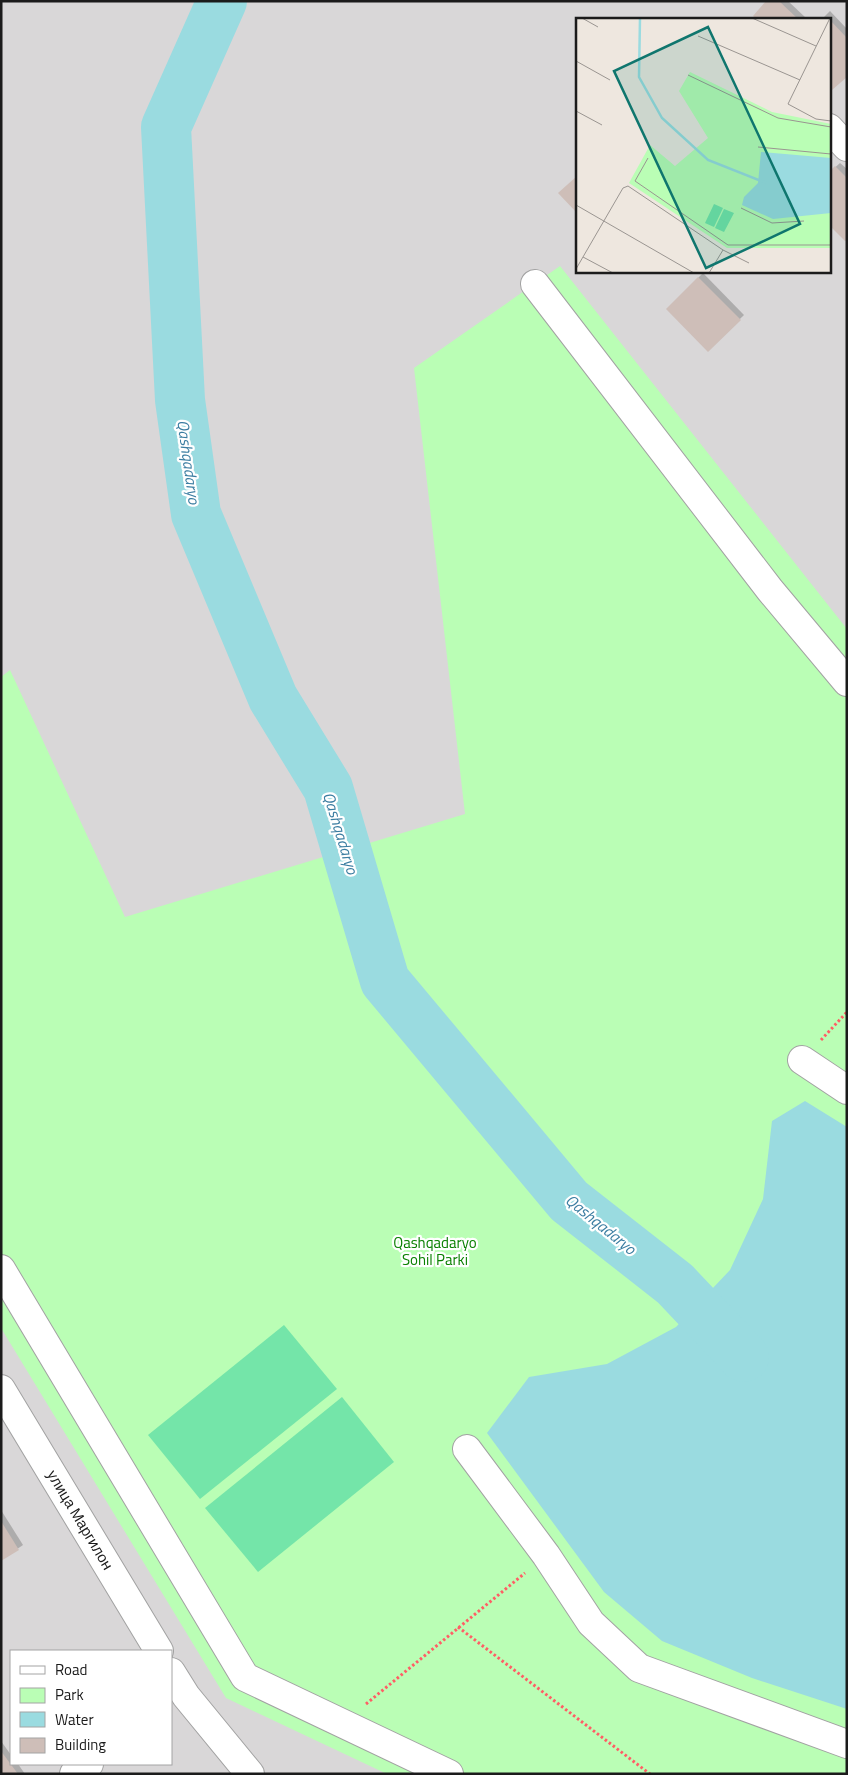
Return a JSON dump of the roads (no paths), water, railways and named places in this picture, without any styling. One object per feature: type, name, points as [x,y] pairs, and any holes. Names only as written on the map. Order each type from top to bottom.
[{"type":"street","points":[[830,129],[847,147]]},
{"type":"street","points":[[534,284],[770,590],[847,682]]},
{"type":"street","points":[[802,1060],[847,1090]]},
{"type":"street","points":[[1,1269],[245,1677],[449,1774]]},
{"type":"street","name":"улица Маргилон","points":[[1,1389],[157,1650]]},
{"type":"street","points":[[466,1449],[546,1555],[591,1623],[640,1668],[847,1744]]},
{"type":"street","points":[[172,1676],[178,1701],[250,1774]]},
{"type":"street","points":[[74,1774],[88,1765]]},
{"type":"water","points":[[805,1101],[847,1127],[847,1709],[752,1678],[662,1641],[604,1592],[487,1433],[529,1377],[607,1364],[676,1327],[730,1270],[763,1199],[772,1121]]},
{"type":"waterway","name":"Qashqadaryo","points":[[222,1],[166,127],[180,400],[196,514],[273,698],[328,788],[385,981],[569,1201],[675,1284],[744,1357]]},
{"type":"park label","name":"Qashqadaryo Sohil Parki","points":[[435,1252]]}]
